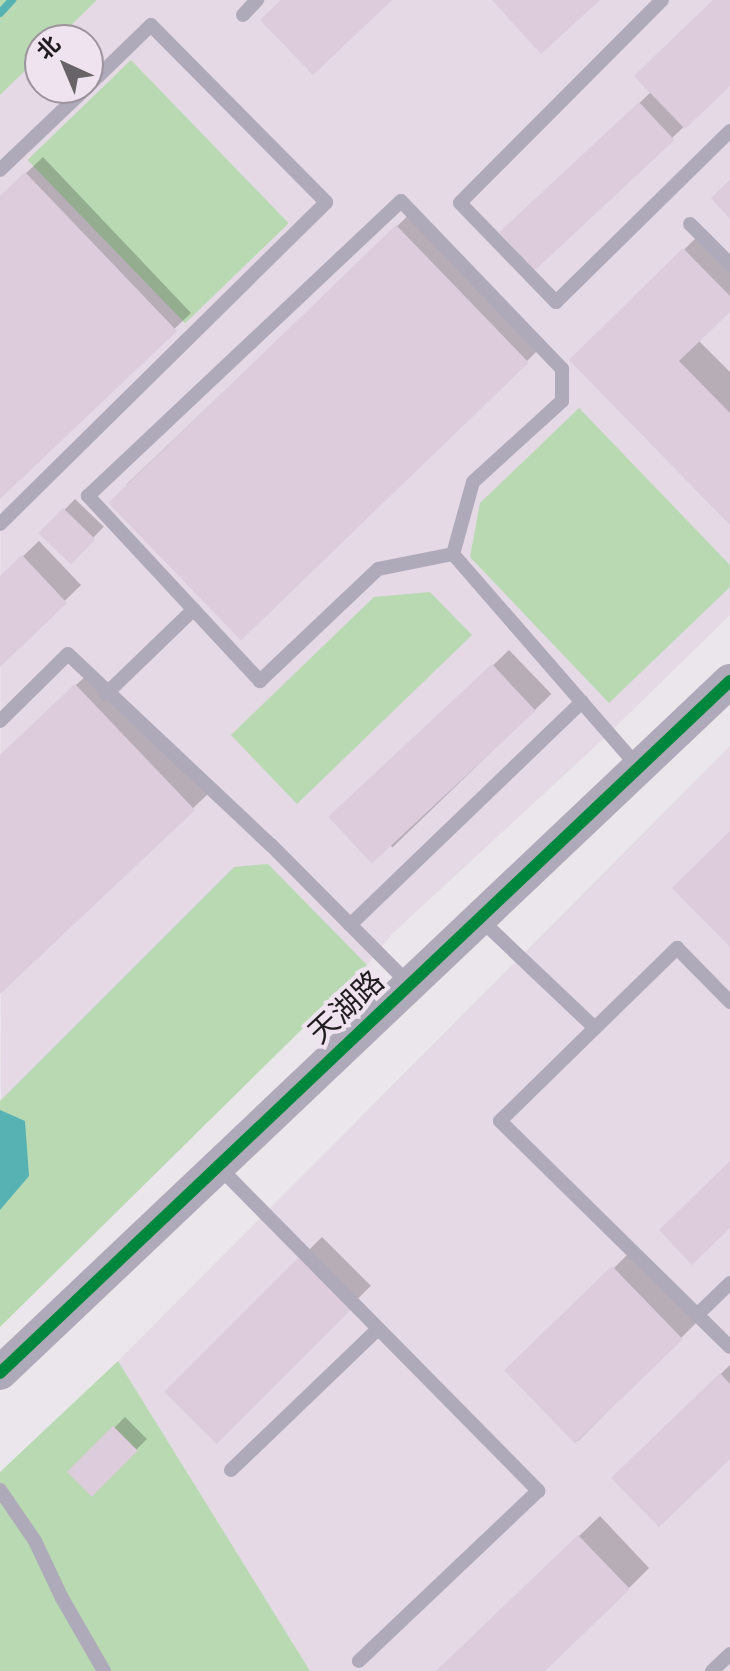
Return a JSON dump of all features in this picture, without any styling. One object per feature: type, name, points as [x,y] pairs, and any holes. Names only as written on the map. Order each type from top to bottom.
[{"type":"street","name":"天湖路","points":[[0,1373],[730,681]]},
{"type":"lane","points":[[243,15],[257,0]]},
{"type":"lane","points":[[662,0],[460,203],[556,302],[730,131]]},
{"type":"lane","points":[[0,524],[326,202],[151,25],[104,71]]},
{"type":"lane","points":[[0,170],[69,104]]},
{"type":"lane","points":[[401,201],[562,369],[562,401],[473,482],[453,554],[378,569],[260,681],[88,496],[401,201]]},
{"type":"lane","points":[[690,224],[730,264]]},
{"type":"lane","points":[[453,554],[639,767]]},
{"type":"lane","points":[[106,694],[194,609]]},
{"type":"lane","points":[[0,721],[68,654],[106,694],[271,845],[410,985]]},
{"type":"lane","points":[[350,925],[582,702]]},
{"type":"lane","points":[[480,919],[595,1028]]},
{"type":"lane","points":[[730,1002],[677,948],[500,1121],[730,1347]]},
{"type":"lane","points":[[218,1166],[538,1491],[359,1661]]},
{"type":"lane","points":[[697,1315],[730,1283]]},
{"type":"lane","points":[[231,1470],[378,1329]]},
{"type":"lane","points":[[0,1490],[35,1541],[62,1598],[104,1671]]},
{"type":"lane","points":[[712,1671],[730,1654]]},
{"type":"shaded area","points":[[97,0],[730,0],[730,615],[601,741],[392,934],[367,965],[268,865],[1,1102],[0,95],[24,72],[24,104],[104,104],[104,24],[72,24]]},
{"type":"shaded area","points":[[730,746],[730,1671],[310,1671],[118,1361]]},
{"type":"green space","points":[[0,0],[97,0],[72,24],[24,24],[24,72],[0,95]]},
{"type":"green space","points":[[131,60],[289,223],[185,323],[27,160],[85,104],[104,104],[104,86]]},
{"type":"green space","points":[[579,408],[730,565],[730,587],[609,703],[470,557],[480,503]]},
{"type":"green space","points":[[430,592],[472,635],[297,804],[231,735],[374,597]]},
{"type":"green space","points":[[268,864],[367,965],[0,1327],[0,1101],[234,867]]},
{"type":"green space","points":[[118,1361],[310,1671],[0,1671],[0,1472]]},
{"type":"water","points":[[0,1110],[25,1121],[29,1176],[0,1210]]},
{"type":"building","points":[[281,0],[392,0],[313,75],[260,20]]},
{"type":"building","points":[[492,0],[600,0],[541,54]]},
{"type":"building","points":[[713,0],[730,0],[730,86],[685,129],[634,76]]},
{"type":"building","points":[[639,102],[674,140],[535,270],[499,232]]},
{"type":"building","points":[[25,172],[177,331],[0,499],[0,196]]},
{"type":"building","points":[[730,180],[730,219],[711,198]]},
{"type":"building","points":[[396,225],[529,362],[241,640],[108,503]]},
{"type":"building","points":[[683,248],[730,296],[730,312],[679,361],[730,413],[730,525],[569,360]]},
{"type":"building","points":[[63,508],[95,539],[71,564],[39,533]]},
{"type":"building","points":[[22,555],[67,603],[0,667],[0,576]]},
{"type":"building","points":[[492,664],[536,711],[372,864],[328,817]]},
{"type":"building","points":[[75,684],[195,810],[0,994],[0,755]]},
{"type":"building","points":[[730,831],[730,947],[672,888]]},
{"type":"building","points":[[730,1161],[730,1228],[692,1265],[659,1230]]},
{"type":"building","points":[[300,1256],[352,1308],[217,1444],[164,1392]]},
{"type":"building","points":[[612,1266],[683,1339],[575,1444],[504,1370]]},
{"type":"building","points":[[720,1373],[730,1384],[730,1459],[659,1527],[611,1478]]},
{"type":"building","points":[[113,1426],[138,1451],[92,1497],[67,1472]]},
{"type":"building","points":[[578,1535],[630,1589],[545,1671],[436,1671]]},
{"type":"waterway","points":[[0,13],[12,0]]},
{"type":"cycle path","points":[[0,1373],[730,681]]}]
